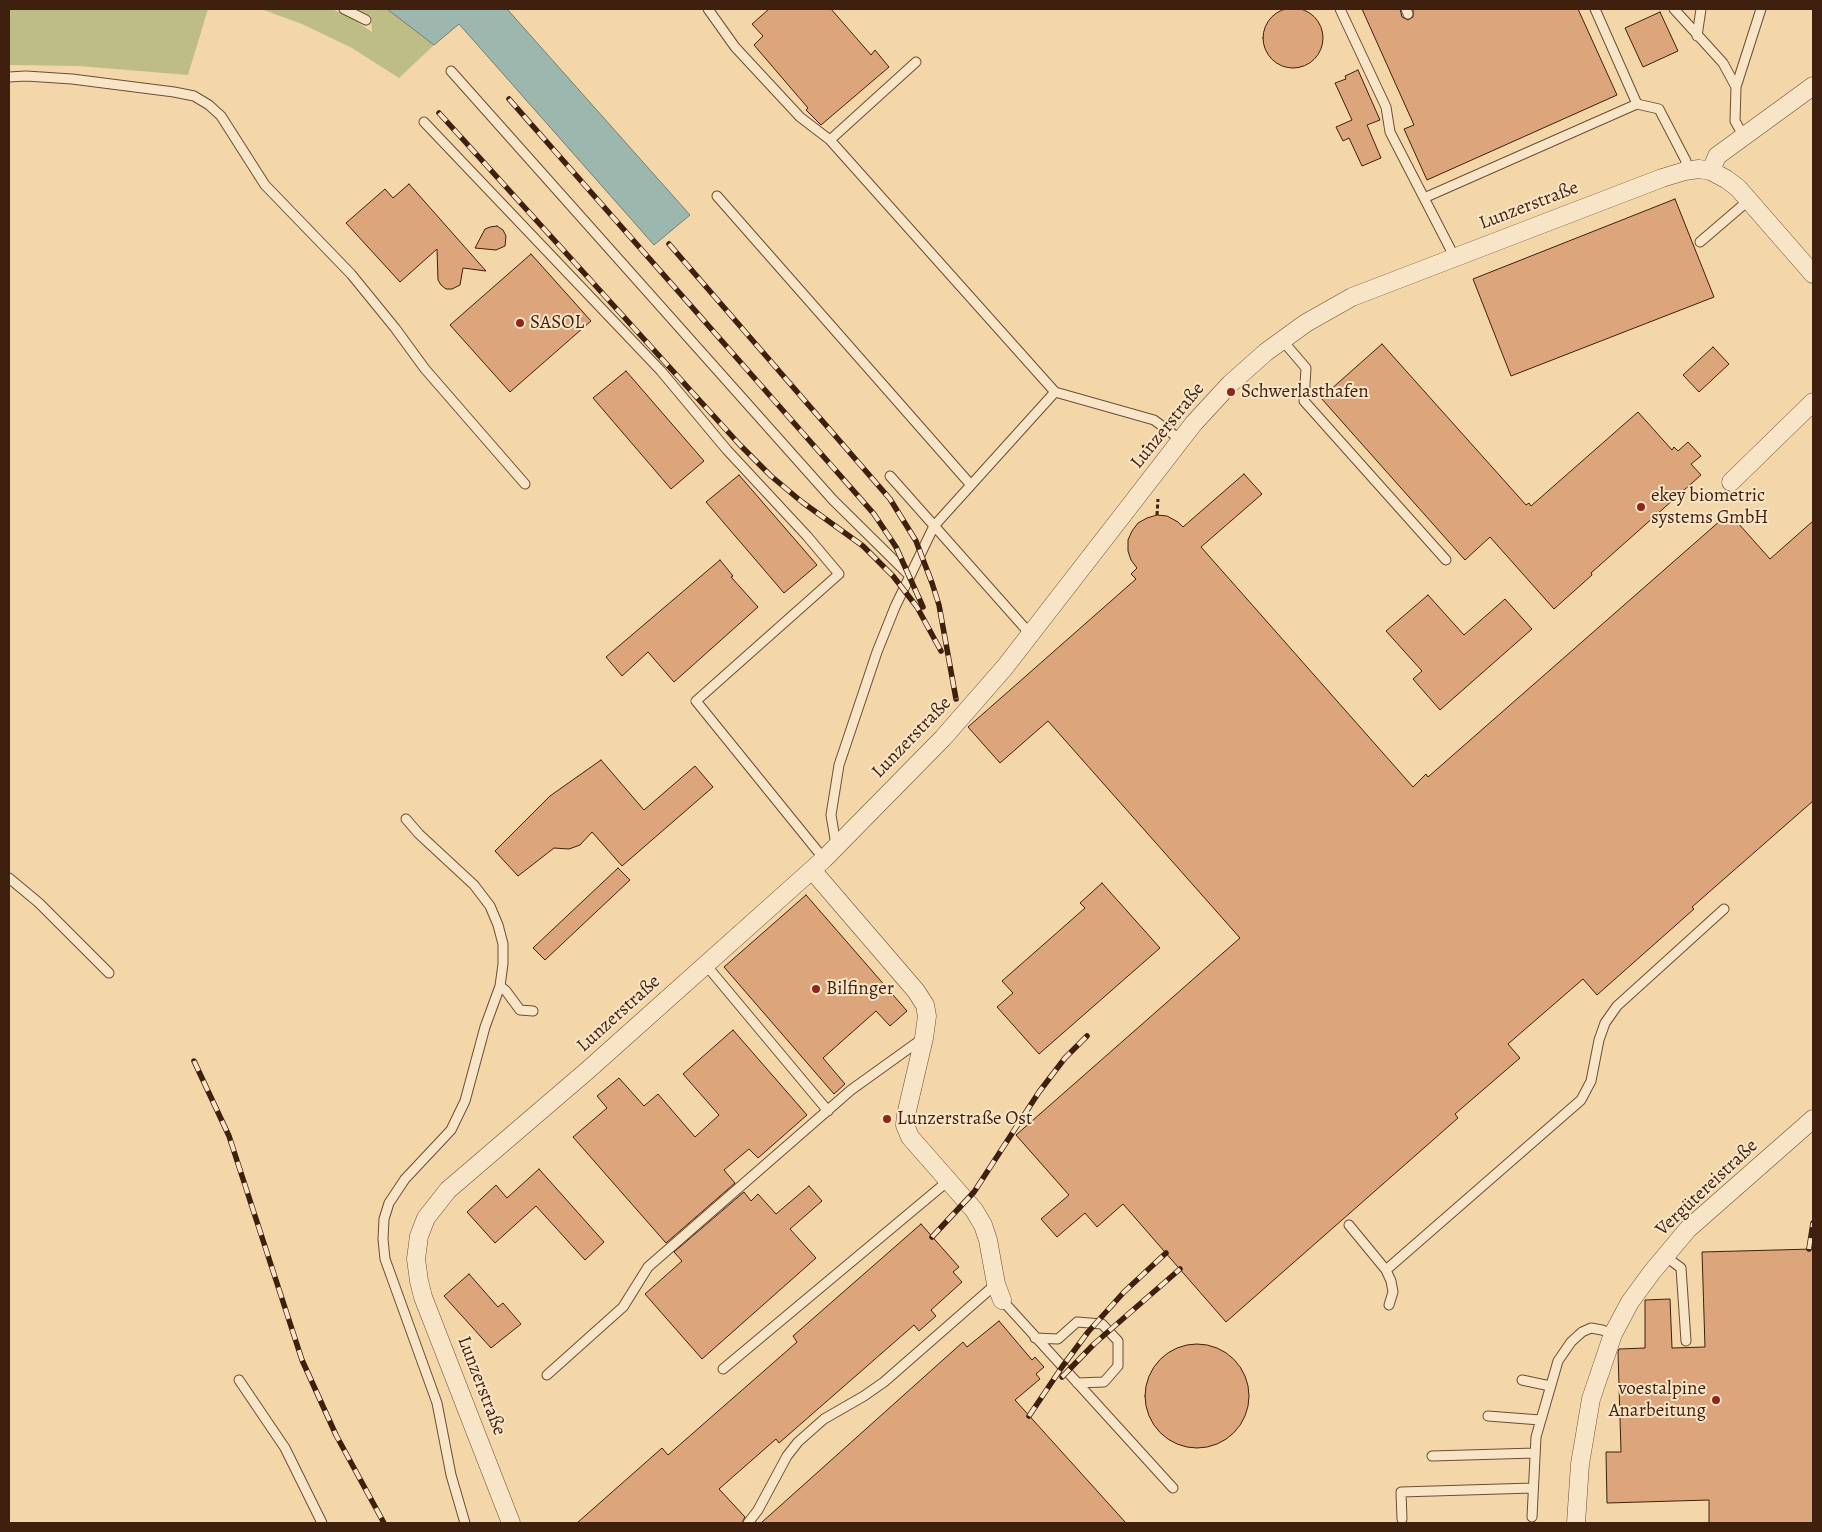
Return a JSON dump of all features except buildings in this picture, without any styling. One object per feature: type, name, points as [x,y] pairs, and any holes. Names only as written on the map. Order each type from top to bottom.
[{"type":"street","points":[[1710,171],[1717,156],[1813,86]]},
{"type":"street","name":"Lunzerstraße","points":[[511,1523],[423,1297],[416,1259],[419,1236],[426,1218],[448,1190],[588,1070],[818,865],[943,738],[1006,667],[1194,423],[1230,384],[1282,340],[1306,323],[1352,297],[1685,171],[1698,169],[1710,171],[1738,188],[1813,274]]},
{"type":"street","points":[[1731,482],[1813,402]]},
{"type":"street","points":[[818,865],[925,1005],[927,1016],[924,1038],[906,1115],[906,1125],[910,1137],[974,1210],[983,1225],[988,1240],[996,1284],[1002,1300]]},
{"type":"street","name":"Vergütereistraße","points":[[1576,1523],[1580,1464],[1591,1399],[1613,1334],[1630,1302],[1688,1229],[1813,1118]]},
{"type":"lane","points":[[344,9],[366,20]]},
{"type":"lane","points":[[708,9],[736,46],[800,118],[830,140],[1055,392],[1154,420],[1181,440]]},
{"type":"lane","points":[[1340,9],[1386,107],[1390,132],[1455,258]]},
{"type":"lane","points":[[1595,9],[1637,104]]},
{"type":"lane","points":[[1674,9],[1723,63],[1736,86]]},
{"type":"lane","points":[[1697,36],[1701,9]]},
{"type":"lane","points":[[1744,138],[1735,121],[1736,86],[1761,9]]},
{"type":"lane","points":[[830,140],[916,62]]},
{"type":"lane","points":[[450,71],[832,500],[910,576]]},
{"type":"lane","points":[[9,77],[26,76],[72,79],[174,92],[194,96],[209,105],[221,116],[265,185],[351,274],[395,328],[425,369],[525,484]]},
{"type":"lane","points":[[1424,198],[1637,104],[1659,109],[1686,161],[1685,171]]},
{"type":"lane","points":[[424,122],[661,371],[727,450],[807,536],[839,574],[696,701],[818,865]]},
{"type":"lane","points":[[717,196],[971,485]]},
{"type":"lane","points":[[1700,242],[1749,200]]},
{"type":"lane","points":[[1282,340],[1306,368],[1304,401],[1446,560]]},
{"type":"lane","points":[[837,846],[831,815],[838,764],[877,652],[895,607],[934,526],[1055,392]]},
{"type":"lane","points":[[890,476],[1030,635]]},
{"type":"lane","points":[[406,819],[419,834],[474,885],[490,906],[498,925],[502,944],[503,964],[500,986],[465,1101],[451,1130],[405,1179],[389,1203],[384,1219],[385,1259],[437,1403],[451,1475],[465,1523]]},
{"type":"lane","points":[[9,878],[39,903],[109,974]]},
{"type":"lane","points":[[1386,1270],[1581,1100],[1591,1081],[1599,1040],[1605,1023],[1617,1006],[1724,909]]},
{"type":"lane","points":[[706,965],[828,1111]]},
{"type":"lane","points":[[500,986],[520,1010],[533,1011]]},
{"type":"lane","points":[[546,1375],[623,1307],[648,1266],[851,1090],[924,1038]]},
{"type":"lane","points":[[723,1369],[948,1181]]},
{"type":"lane","points":[[1349,1225],[1386,1270],[1393,1292],[1389,1305]]},
{"type":"lane","points":[[1665,1256],[1681,1268],[1686,1341]]},
{"type":"lane","points":[[748,1523],[758,1510],[787,1456],[798,1442],[824,1419],[884,1382],[996,1284]]},
{"type":"lane","points":[[1002,1300],[1172,1488]]},
{"type":"lane","points":[[1035,1338],[1058,1339],[1077,1322],[1102,1324],[1109,1331],[1118,1341],[1118,1366],[1104,1382],[1077,1383]]},
{"type":"lane","points":[[1532,1517],[1536,1437],[1558,1361],[1571,1342],[1582,1332],[1591,1328],[1613,1334]]},
{"type":"lane","points":[[239,1380],[285,1448],[322,1523]]},
{"type":"lane","points":[[1522,1380],[1550,1386]]},
{"type":"lane","points":[[1488,1416],[1540,1420]]},
{"type":"lane","points":[[1432,1456],[1535,1453]]},
{"type":"lane","points":[[1402,1519],[1401,1492],[1533,1488]]},
{"type":"shaded area","points":[[9,9],[208,9],[188,75],[79,66],[9,65]]},
{"type":"shaded area","points":[[261,9],[332,9],[350,17],[372,32],[371,16],[356,9],[387,9],[434,45],[399,78],[352,48],[302,24]]},
{"type":"water","points":[[387,9],[507,9],[690,215],[654,245],[459,24],[434,45]]},
{"type":"railway","points":[[509,99],[874,514],[896,547],[923,607]]},
{"type":"railway","points":[[439,113],[740,445],[771,476],[802,502],[863,546],[893,576],[917,607],[941,651]]},
{"type":"railway","points":[[669,244],[890,499],[916,541],[932,583],[939,605],[956,699]]},
{"type":"railway","points":[[932,1237],[974,1192],[1039,1092],[1065,1058],[1087,1036]]},
{"type":"railway","points":[[194,1061],[229,1136],[302,1360],[336,1435],[384,1523]]},
{"type":"railway","points":[[1809,1249],[1813,1223]]},
{"type":"railway","points":[[1029,1416],[1088,1332],[1124,1292],[1166,1253]]},
{"type":"railway","points":[[1062,1377],[1094,1344],[1180,1269]]},
{"type":"place","name":"SASOL","points":[[520,323]]},
{"type":"place","name":"Schwerlasthafen","points":[[1231,392]]},
{"type":"place","name":"ekey biometric systems GmbH","points":[[1641,507]]},
{"type":"place","name":"Bilfinger","points":[[816,989]]},
{"type":"place","name":"Lunzerstraße Ost","points":[[887,1119]]},
{"type":"place","name":"voestalpine Anarbeitung","points":[[1716,1400]]}]
